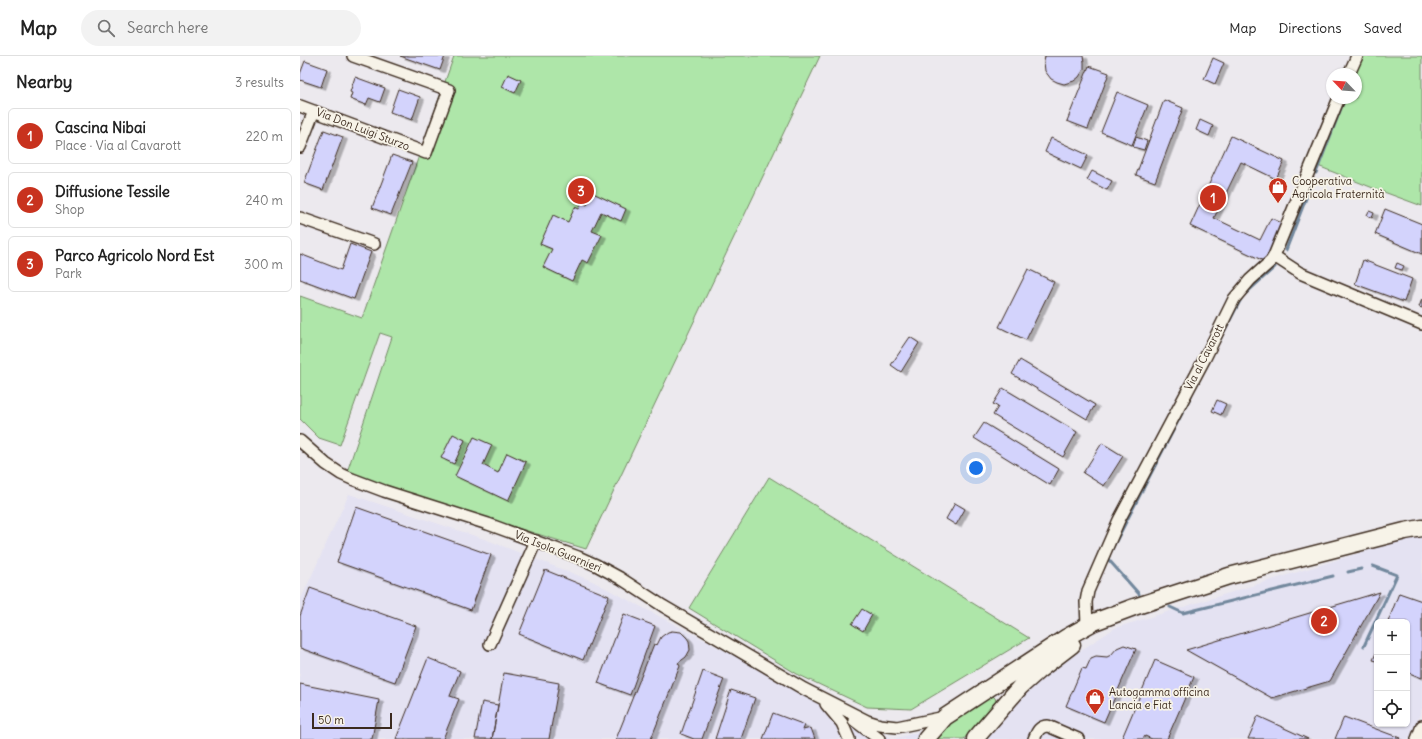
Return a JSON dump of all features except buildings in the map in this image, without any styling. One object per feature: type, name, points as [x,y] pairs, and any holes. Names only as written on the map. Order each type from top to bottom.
[{"type":"main road","points":[[926,739],[945,717],[1087,625],[1134,607],[1229,576],[1422,528]]},
{"type":"main road","points":[[1405,531],[1422,532]]},
{"type":"main road","points":[[975,739],[1011,696],[1038,671],[1089,633],[1134,607]]},
{"type":"street","name":"Via Don Luigi Sturzo","points":[[300,106],[426,153],[449,90],[353,56]]},
{"type":"street","points":[[1352,68],[1357,56]]},
{"type":"street","name":"Via al Cavarott","points":[[1087,625],[1086,602],[1088,591],[1118,520],[1205,358],[1234,299],[1250,280],[1271,261],[1274,256],[1337,104]]},
{"type":"street","points":[[300,147],[314,110]]},
{"type":"street","points":[[300,218],[374,244]]},
{"type":"street","points":[[1274,256],[1300,274],[1422,324]]},
{"type":"street","name":"Via Isola Guarnieri","points":[[300,441],[326,464],[352,479],[536,541],[578,557],[612,573],[670,610],[804,689],[867,721],[887,727],[909,725],[945,717]]},
{"type":"street","points":[[490,644],[536,541]]},
{"type":"street","name":"Via Isola Guarnieri","points":[[804,689],[829,706],[842,723],[849,739]]},
{"type":"street","name":"Via Isola Guarnieri","points":[[833,704],[879,739]]},
{"type":"street","points":[[1034,739],[1039,729],[1045,726],[1078,739]]},
{"type":"street","points":[[1417,739],[1422,726]]},
{"type":"shaded area","points":[[349,494],[487,540],[592,581],[893,739],[300,739],[300,601]]},
{"type":"shaded area","points":[[1418,535],[1422,537],[1422,708],[1414,731],[1422,735],[1422,739],[894,739],[1011,705],[1048,672],[1115,628]]},
{"type":"green space","points":[[454,56],[820,56],[586,549],[346,475],[392,337],[380,333],[340,445],[319,438],[300,419],[300,296],[362,318]]},
{"type":"green space","points":[[1358,56],[1422,56],[1422,206],[1313,164],[1338,104],[1362,104],[1362,68],[1353,68]]},
{"type":"green space","points":[[769,477],[1029,638],[911,709],[867,707],[797,674],[689,608]]},
{"type":"green space","points":[[992,695],[996,701],[964,739],[920,739]]},
{"type":"waterway","points":[[1316,173],[1343,104]]},
{"type":"waterway","points":[[1286,250],[1312,183]]},
{"type":"waterway","points":[[1218,343],[1242,297],[1275,267]]},
{"type":"waterway","points":[[1111,551],[1191,396]]},
{"type":"waterway","points":[[1109,556],[1108,559],[1139,594]]},
{"type":"waterway","points":[[1364,646],[1397,575],[1373,566]]},
{"type":"waterway","points":[[1348,572],[1361,569]]},
{"type":"waterway","points":[[1170,607],[1183,613],[1333,576]]},
{"type":"place","name":"Parco Agricolo Nord Est","points":[[581,191]]},
{"type":"place","name":"Cascina Nibai","points":[[1213,198]]},
{"type":"place","name":"Cooperativa Agricola Fraternità","points":[[1278,204]]},
{"type":"place","name":"Diffusione Tessile","points":[[1324,621]]},
{"type":"place","name":"Autogamma officina Lancia e Fiat","points":[[1095,715]]}]
